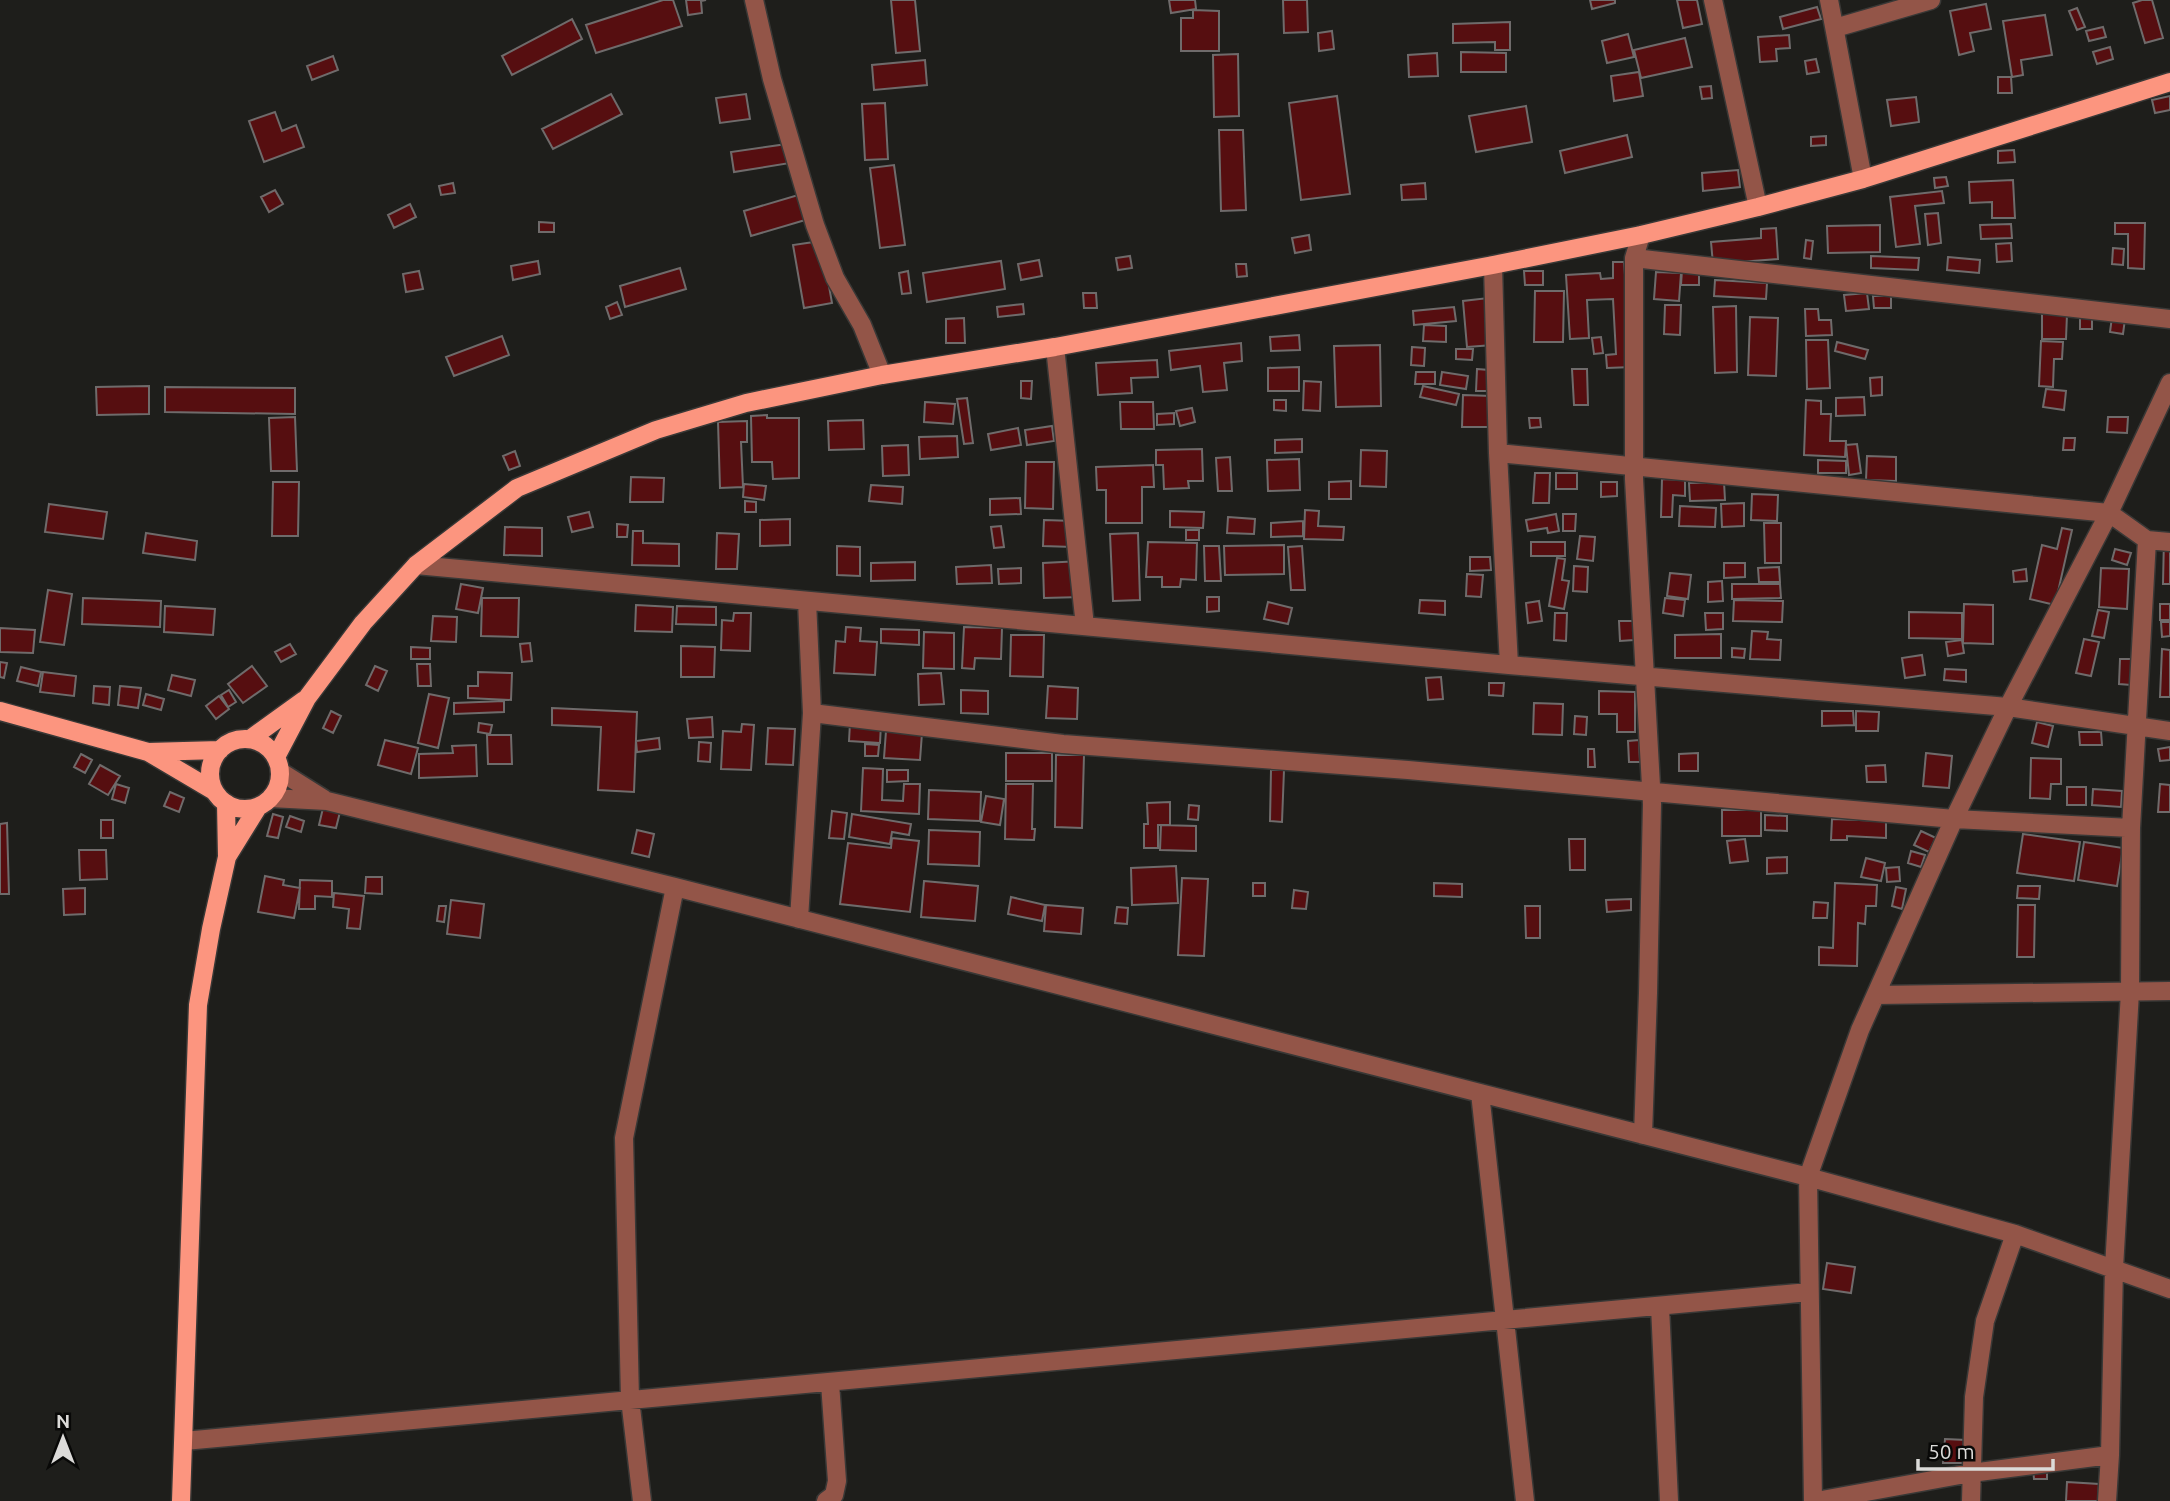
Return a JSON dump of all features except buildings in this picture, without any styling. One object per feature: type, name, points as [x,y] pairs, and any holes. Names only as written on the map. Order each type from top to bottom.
[{"type":"main road","points":[[278,764],[307,698],[362,623],[416,565],[517,488],[656,429],[746,403],[882,375],[1055,347],[1641,235],[1863,179],[2170,82]]},
{"type":"main road","points":[[250,739],[307,698]]},
{"type":"main road","points":[[0,711],[148,752],[242,809],[265,802]]},
{"type":"main road","points":[[181,1501],[198,1005],[227,857],[220,797],[211,780],[210,769],[220,750],[228,743],[250,739],[270,748],[278,764],[280,781],[227,857]]},
{"type":"main road","points":[[148,752],[220,750]]},
{"type":"street","points":[[754,0],[772,79],[815,225],[835,278],[862,325],[882,375]]},
{"type":"street","points":[[1713,0],[1758,207]]},
{"type":"street","points":[[1829,0],[1863,179]]},
{"type":"street","points":[[1835,28],[1931,0]]},
{"type":"street","points":[[1641,235],[1634,258],[1634,467],[1651,793],[1643,1135]]},
{"type":"street","points":[[1634,258],[2170,319]]},
{"type":"street","points":[[1493,265],[1509,664]]},
{"type":"street","points":[[1055,347],[1085,626]]},
{"type":"street","points":[[2110,1455],[1971,1473],[1815,1501],[1808,1177],[1860,1030],[1954,819],[2008,707],[2109,513],[2170,383]]},
{"type":"street","points":[[1499,453],[2109,513],[2147,540],[2170,542]]},
{"type":"street","points":[[2107,1501],[2114,1268],[2130,992],[2131,828],[2147,540]]},
{"type":"street","points":[[416,565],[1644,677],[2008,707],[2170,731]]},
{"type":"street","points":[[799,919],[812,713],[807,601]]},
{"type":"street","points":[[812,713],[1063,744],[1408,770],[1954,819],[2131,828]]},
{"type":"street","points":[[278,764],[327,801]]},
{"type":"street","points":[[265,802],[327,801],[675,887],[1808,1177],[2015,1234],[2170,1289]]},
{"type":"street","points":[[642,1501],[630,1399],[624,1138],[675,887]]},
{"type":"street","points":[[1876,995],[2170,991]]},
{"type":"street","points":[[1480,1093],[1525,1501]]},
{"type":"street","points":[[1971,1501],[1974,1397],[1985,1321],[2015,1234]]},
{"type":"street","points":[[184,1441],[1810,1292]]},
{"type":"street","points":[[1660,1306],[1669,1501]]},
{"type":"street","points":[[826,1501],[834,1495],[836,1480],[830,1383]]}]
